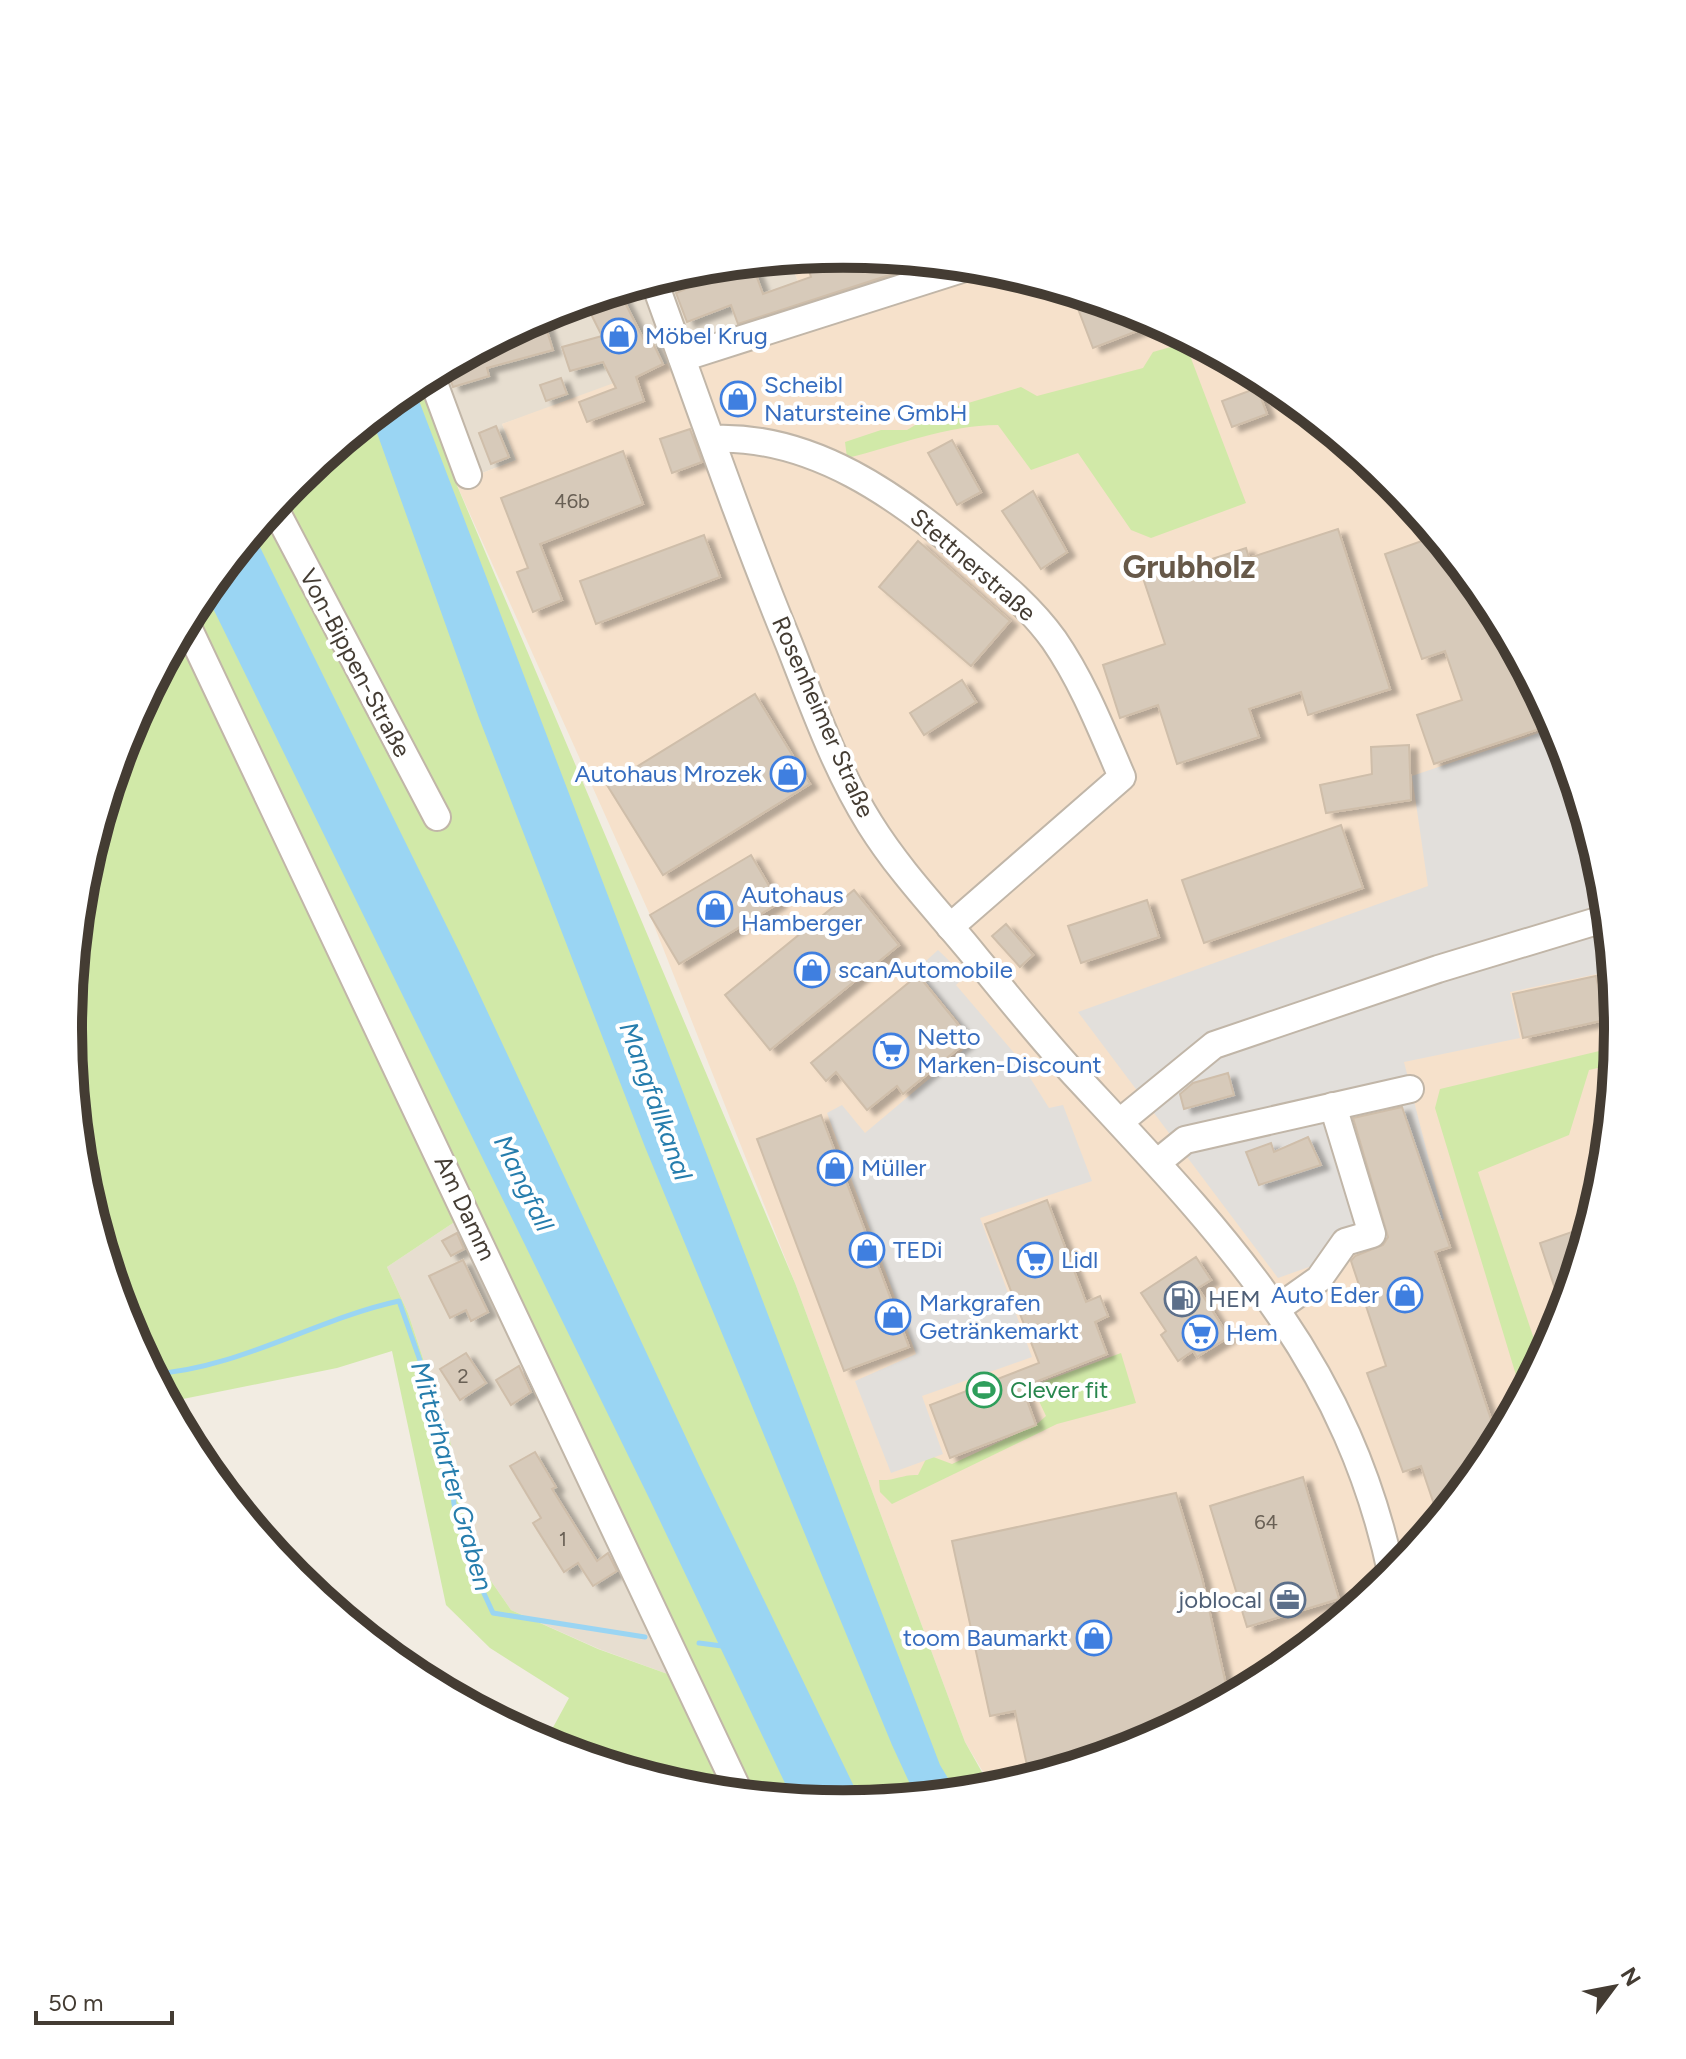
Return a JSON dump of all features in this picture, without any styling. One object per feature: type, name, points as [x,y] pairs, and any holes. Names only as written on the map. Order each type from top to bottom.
[{"type":"street","points":[[682,358],[943,275]]},
{"type":"street","name":"Rosenheimer Straße","points":[[658,291],[762,577],[850,790],[893,859],[1075,1075],[1206,1216],[1278,1308],[1339,1415],[1384,1536],[1389,1560]]},
{"type":"street","points":[[436,387],[468,475]]},
{"type":"street","name":"Stettnerstraße","points":[[712,439],[763,440],[836,464],[916,512],[1025,604],[1055,642],[1087,697],[1122,777],[950,927]]},
{"type":"street","name":"Von-Bippen-Straße","points":[[280,518],[437,817]]},
{"type":"street","name":"Am Damm","points":[[192,636],[735,1782]]},
{"type":"street","points":[[1121,1121],[1214,1045],[1438,969],[1596,921]]},
{"type":"street","points":[[1158,1162],[1185,1140],[1410,1089]]},
{"type":"street","points":[[1278,1308],[1319,1279],[1345,1242],[1372,1234],[1333,1106]]},
{"type":"shaded area","points":[[794,270],[811,318],[502,424],[516,460],[456,483],[425,394],[506,347],[598,309],[695,283]]},
{"type":"shaded area","points":[[794,270],[893,270],[991,283],[1040,294],[1134,326],[1224,370],[1306,426],[1345,457],[1415,528],[1447,566],[1502,649],[1526,693],[1564,785],[1589,881],[1597,930],[1604,1030],[1602,1079],[1589,1178],[1578,1226],[1564,1274],[1526,1366],[1476,1452],[1447,1493],[1381,1568],[1345,1602],[1266,1662],[1223,1689],[1134,1733],[1040,1765],[986,1777],[965,1742],[795,1283],[650,915],[456,483],[516,460],[502,424],[682,358],[811,317]]},
{"type":"shaded area","points":[[1543,731],[1578,833],[1589,881],[1601,973],[1510,992],[1520,1038],[1404,1062],[1444,1219],[1278,1278],[1078,1012],[1428,886],[1412,776]]},
{"type":"shaded area","points":[[938,950],[965,976],[956,985],[1015,1054],[1049,1108],[1063,1105],[1092,1181],[980,1218],[1032,1357],[922,1396],[943,1454],[891,1473],[855,1381],[916,1354],[827,1113],[842,1105],[865,1133],[974,1041],[916,970]]},
{"type":"shaded area","points":[[459,1219],[676,1677],[599,1649],[511,1610],[482,1568],[467,1525],[450,1440],[408,1313],[387,1267]]},
{"type":"green space","points":[[1174,346],[1189,353],[1246,503],[1151,538],[1131,530],[1078,453],[1031,470],[998,425],[941,432],[847,458],[845,442],[881,430],[907,430],[935,413],[1021,387],[1037,396],[1143,368],[1153,352]]},
{"type":"green space","points":[[425,394],[456,483],[795,1283],[965,1742],[985,1777],[893,1789],[793,1789],[748,1784],[700,1677],[195,630],[239,566],[305,491],[341,457]]},
{"type":"green space","points":[[184,648],[459,1219],[387,1267],[408,1313],[450,1440],[467,1525],[482,1568],[511,1610],[598,1649],[676,1677],[727,1781],[646,1765],[550,1732],[569,1698],[490,1648],[446,1605],[392,1351],[337,1368],[178,1400],[160,1366],[122,1274],[97,1178],[89,1129],[82,1030],[89,930],[97,881],[122,785],[160,693]]},
{"type":"green space","points":[[1603,1050],[1602,1067],[1589,1070],[1569,1135],[1478,1172],[1536,1344],[1518,1381],[1435,1108],[1440,1089]]},
{"type":"green space","points":[[1121,1353],[1136,1403],[1057,1424],[892,1504],[880,1492],[879,1480],[918,1475],[928,1455],[952,1464],[1036,1425],[1046,1416],[1032,1386]]},
{"type":"water","name":"Mangfallkanal","points":[[418,398],[940,1765],[951,1783],[911,1787],[892,1745],[645,1147],[479,718],[376,429]]},
{"type":"water","name":"Mangfall","points":[[258,543],[461,955],[703,1474],[856,1790],[787,1788],[650,1500],[211,605]]},
{"type":"building","points":[[809,269],[902,271],[738,324],[731,305],[687,322],[676,293],[688,288],[687,285],[756,274],[763,294],[811,277]]},
{"type":"building","points":[[624,301],[646,344],[652,341],[663,364],[636,377],[644,401],[587,422],[579,402],[616,388],[603,362],[570,371],[562,347],[602,336],[590,312]]},
{"type":"building","points":[[1077,305],[1141,329],[1093,348]]},
{"type":"building","points":[[546,329],[553,350],[487,368],[489,376],[453,387],[450,378],[463,370]]},
{"type":"building","points":[[561,378],[567,394],[546,401],[540,385]]},
{"type":"building","points":[[1254,389],[1259,392],[1267,414],[1232,427],[1222,401]]},
{"type":"building","points":[[496,426],[509,457],[491,464],[479,433]]},
{"type":"building","points":[[690,429],[702,462],[672,473],[660,439]]},
{"type":"building","points":[[952,440],[981,492],[957,505],[928,453]]},
{"type":"building","points":[[623,451],[643,504],[540,544],[562,600],[533,612],[517,572],[528,568],[501,498]]},
{"type":"building","points":[[1033,491],[1067,552],[1041,569],[1002,511]]},
{"type":"building","points":[[1338,529],[1390,689],[1308,715],[1301,692],[1249,709],[1259,737],[1177,764],[1158,705],[1120,718],[1103,665],[1165,644],[1144,581],[1246,548],[1249,558]]},
{"type":"building","points":[[704,535],[720,577],[596,624],[580,581]]},
{"type":"building","points":[[1425,540],[1476,607],[1526,693],[1542,728],[1434,764],[1417,715],[1462,700],[1445,651],[1422,659],[1385,554]]},
{"type":"building","points":[[918,541],[1010,621],[971,666],[879,587]]},
{"type":"building","points":[[962,680],[976,702],[924,735],[910,713]]},
{"type":"building","points":[[755,694],[810,784],[663,875],[607,785]]},
{"type":"building","points":[[1409,745],[1411,800],[1326,813],[1320,785],[1372,774],[1371,747]]},
{"type":"building","points":[[1341,825],[1363,888],[1204,943],[1182,880]]},
{"type":"building","name":"Autohaus Hamberger","points":[[751,855],[779,903],[679,964],[650,915]]},
{"type":"building","name":"scanAutomobile","points":[[854,890],[899,945],[770,1050],[725,995]]},
{"type":"building","points":[[1147,900],[1159,937],[1081,963],[1068,926]]},
{"type":"building","points":[[1006,924],[1033,955],[1020,967],[992,936]]},
{"type":"building","name":"Netto Marken-Discount","points":[[918,975],[970,1039],[903,1094],[897,1086],[867,1110],[836,1072],[826,1081],[811,1063]]},
{"type":"building","points":[[1596,976],[1604,1020],[1523,1038],[1513,994]]},
{"type":"building","points":[[1228,1073],[1234,1095],[1184,1109],[1180,1094],[1193,1083]]},
{"type":"building","points":[[1402,1107],[1450,1247],[1435,1252],[1493,1425],[1435,1507],[1421,1466],[1403,1472],[1367,1373],[1386,1366],[1351,1261],[1355,1256],[1383,1245],[1388,1237],[1353,1118]]},
{"type":"building","points":[[821,1115],[909,1347],[844,1371],[757,1139]]},
{"type":"building","points":[[1308,1137],[1321,1165],[1259,1185],[1246,1152],[1271,1143],[1274,1152]]},
{"type":"building","points":[[1047,1200],[1086,1302],[1100,1296],[1108,1316],[1095,1322],[1107,1354],[1022,1387],[1036,1425],[950,1458],[930,1405],[1039,1363],[985,1224]]},
{"type":"building","points":[[1577,1230],[1557,1293],[1540,1243]]},
{"type":"building","points":[[457,1233],[464,1249],[451,1256],[442,1241]]},
{"type":"building","points":[[1196,1257],[1211,1280],[1198,1288],[1229,1337],[1197,1357],[1193,1351],[1178,1361],[1161,1335],[1166,1331],[1141,1293]]},
{"type":"building","points":[[463,1260],[488,1312],[471,1321],[466,1310],[450,1318],[429,1276]]},
{"type":"building","points":[[466,1353],[486,1383],[460,1400],[440,1369]]},
{"type":"building","points":[[519,1366],[531,1392],[511,1405],[496,1380]]},
{"type":"building","points":[[535,1452],[556,1487],[552,1489],[597,1561],[608,1553],[617,1571],[593,1586],[578,1563],[564,1572],[533,1523],[541,1518],[510,1466]]},
{"type":"building","points":[[1303,1477],[1339,1599],[1247,1627],[1210,1506]]},
{"type":"building","name":"toom Baumarkt","points":[[1176,1493],[1202,1578],[1226,1687],[1134,1733],[1028,1768],[1015,1711],[990,1716],[952,1541]]},
{"type":"waterway","name":"Mitterharter Graben","points":[[164,1373],[215,1363],[337,1319],[399,1301],[446,1434],[454,1504],[476,1576],[493,1613],[645,1637]]},
{"type":"waterway","points":[[699,1643],[722,1646]]},
{"type":"place","name":"Möbel Krug","points":[[619,336]]},
{"type":"place","name":"Scheibl Natursteine GmbH","points":[[738,399]]},
{"type":"place","name":"Autohaus Mrozek","points":[[788,774]]},
{"type":"place","name":"Autohaus Hamberger","points":[[715,909]]},
{"type":"place","name":"scanAutomobile","points":[[812,970]]},
{"type":"place","name":"Netto Marken-Discount","points":[[891,1051]]},
{"type":"place","name":"Müller","points":[[835,1168]]},
{"type":"place","name":"TEDi","points":[[867,1250]]},
{"type":"place","name":"Lidl","points":[[1035,1260]]},
{"type":"place","name":"Auto Eder","points":[[1405,1295]]},
{"type":"place","name":"HEM","points":[[1182,1299]]},
{"type":"place","name":"Markgrafen Getränkemarkt","points":[[893,1317]]},
{"type":"place","name":"Hem","points":[[1200,1333]]},
{"type":"place","name":"Clever fit","points":[[984,1390]]},
{"type":"place","name":"joblocal","points":[[1288,1600]]},
{"type":"place","name":"toom Baumarkt","points":[[1094,1638]]},
{"type":"district","name":"Grubholz","points":[[1189,567]]}]
